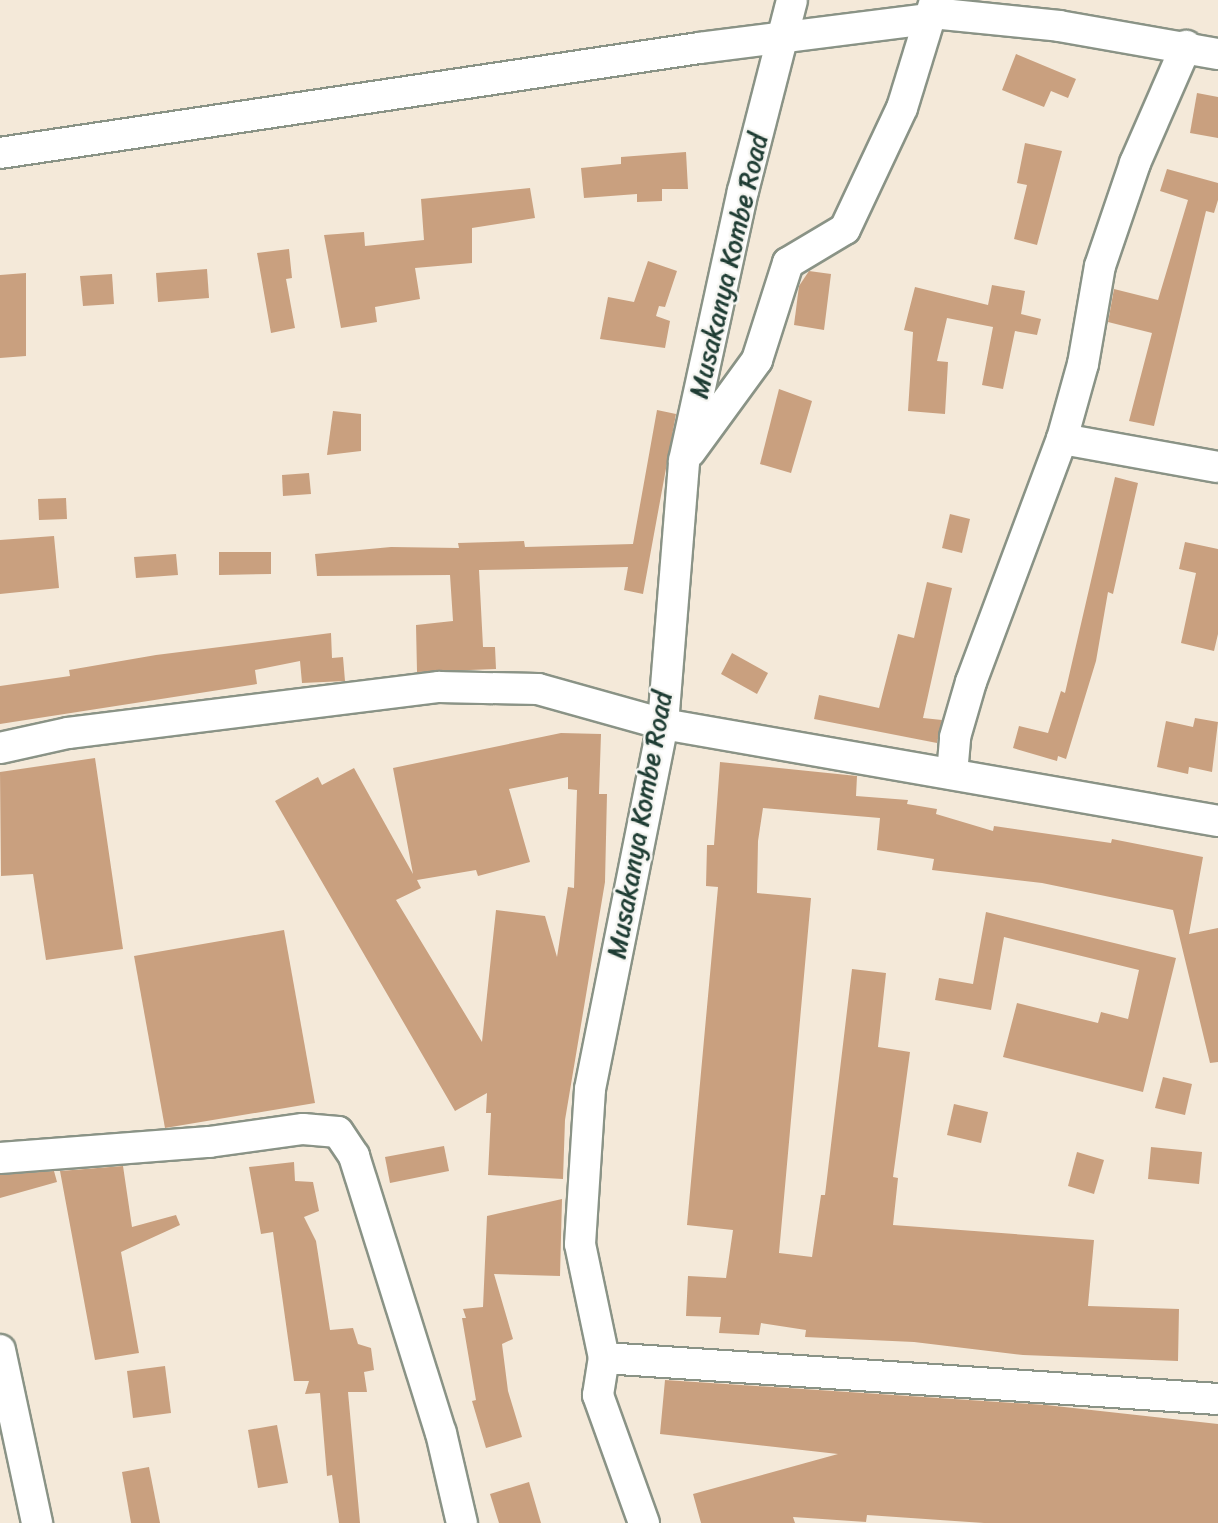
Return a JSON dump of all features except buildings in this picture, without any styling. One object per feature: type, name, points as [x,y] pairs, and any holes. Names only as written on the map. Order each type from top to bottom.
[{"type":"street","name":"Musakanya Kombe Road","points":[[644,1523],[597,1395],[604,1358],[580,1244],[590,1089],[663,724],[684,461],[743,191],[784,40],[792,0]]},
{"type":"street","points":[[0,153],[699,48],[784,40],[929,19],[933,6]]},
{"type":"street","points":[[933,6],[1186,46],[1218,54]]},
{"type":"street","points":[[684,461],[757,360],[788,263],[845,229],[902,108],[933,6]]},
{"type":"street","points":[[952,774],[955,737],[971,682],[1062,439],[1083,364],[1100,266],[1135,163],[1186,46]]},
{"type":"street","points":[[1062,439],[1218,467]]},
{"type":"street","points":[[0,748],[68,733],[439,687],[538,689],[663,724],[1218,821]]},
{"type":"street","points":[[0,1158],[303,1129],[338,1132],[348,1142],[363,1182],[441,1433],[462,1523]]},
{"type":"street","points":[[0,1350],[37,1523]]},
{"type":"street","points":[[604,1358],[1218,1399]]}]
